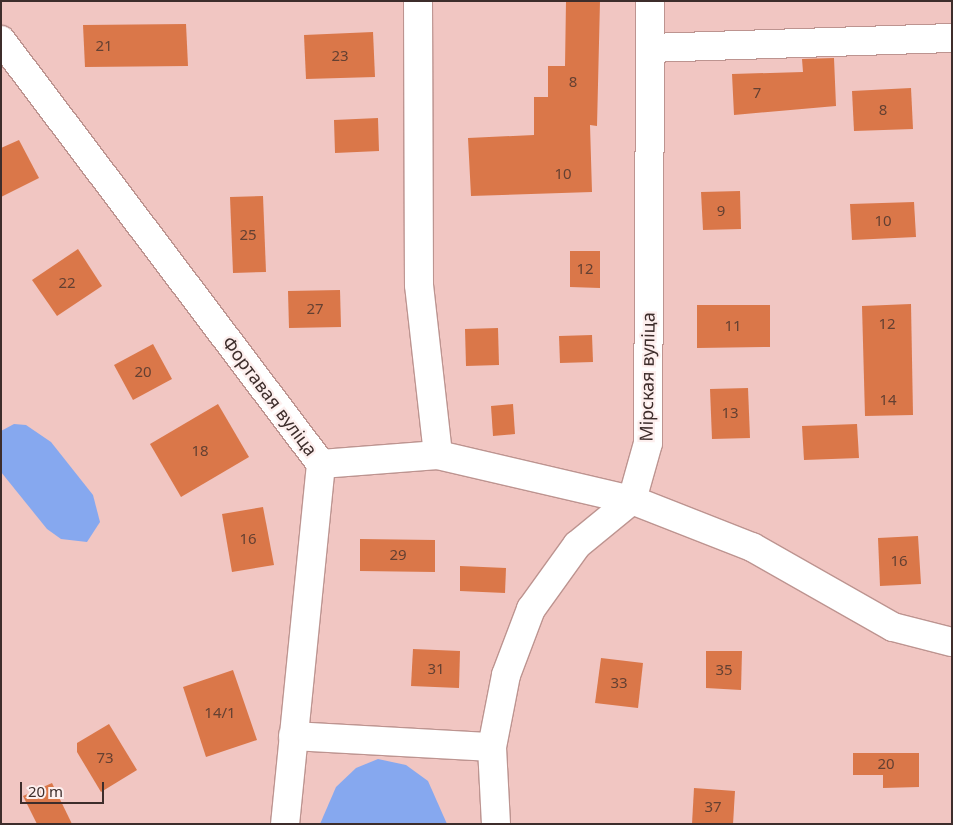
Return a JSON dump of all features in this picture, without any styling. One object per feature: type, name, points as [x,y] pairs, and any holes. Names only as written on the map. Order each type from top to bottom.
[{"type":"street","points":[[418,1],[419,285],[438,455]]},
{"type":"street","name":"Мірская вуліца","points":[[632,500],[648,443],[650,1]]},
{"type":"street","points":[[650,48],[952,38]]},
{"type":"street","name":"Фортавая вуліца","points":[[1,40],[321,464],[285,824]]},
{"type":"street","points":[[321,464],[438,455],[632,500],[752,547],[893,626],[952,642]]},
{"type":"street","points":[[496,824],[492,747],[506,675],[531,609],[577,545],[632,500]]},
{"type":"street","points":[[293,736],[492,747]]},
{"type":"water","points":[[14,424],[26,425],[51,442],[93,495],[100,522],[87,542],[61,539],[47,529],[1,472],[1,431]]},
{"type":"water","points":[[378,759],[406,765],[428,781],[447,824],[320,824],[336,787],[356,768]]},
{"type":"building","points":[[566,1],[600,1],[597,126],[590,125],[592,192],[471,196],[468,138],[534,135],[534,97],[548,97],[548,66],[565,66]]},
{"type":"building","points":[[186,24],[188,66],[85,67],[83,25]]},
{"type":"building","points":[[373,32],[375,77],[306,79],[304,35]]},
{"type":"building","points":[[834,58],[836,106],[734,115],[732,74],[803,72],[802,59]]},
{"type":"building","points":[[911,88],[913,129],[854,131],[852,91]]},
{"type":"building","points":[[378,118],[379,151],[335,153],[334,120]]},
{"type":"building","points":[[19,140],[39,178],[1,197],[1,148]]},
{"type":"building","points":[[740,191],[741,229],[703,230],[701,192]]},
{"type":"building","points":[[263,196],[266,272],[233,273],[230,197]]},
{"type":"building","points":[[914,202],[916,237],[852,240],[850,204]]},
{"type":"building","points":[[78,249],[102,286],[57,316],[32,280]]},
{"type":"building","points":[[570,251],[600,251],[600,288],[570,287]]},
{"type":"building","points":[[340,290],[341,327],[289,328],[288,291]]},
{"type":"building","points":[[911,304],[913,415],[865,416],[862,306]]},
{"type":"building","points":[[697,305],[770,305],[770,347],[697,348]]},
{"type":"building","points":[[498,328],[499,365],[466,366],[465,329]]},
{"type":"building","points":[[592,335],[593,362],[560,363],[559,336]]},
{"type":"building","points":[[153,344],[172,379],[133,400],[114,365]]},
{"type":"building","points":[[748,388],[750,438],[712,439],[710,389]]},
{"type":"building","points":[[218,404],[249,457],[181,497],[150,444]]},
{"type":"building","points":[[513,404],[515,434],[493,436],[491,406]]},
{"type":"building","points":[[857,424],[859,458],[804,460],[802,426]]},
{"type":"building","points":[[263,507],[274,565],[232,572],[222,514]]},
{"type":"building","points":[[918,536],[921,584],[880,586],[878,538]]},
{"type":"building","points":[[360,539],[435,540],[435,572],[360,571]]},
{"type":"building","points":[[460,566],[506,568],[505,593],[460,591]]},
{"type":"building","points":[[413,649],[460,651],[459,688],[411,686]]},
{"type":"building","points":[[706,651],[742,651],[741,690],[706,688]]},
{"type":"building","points":[[601,658],[643,663],[638,708],[595,703]]},
{"type":"building","points":[[233,670],[257,740],[206,757],[183,687]]},
{"type":"building","points":[[109,724],[137,770],[101,792],[77,752],[77,743]]},
{"type":"building","points":[[853,753],[919,753],[919,787],[883,788],[883,775],[853,775]]},
{"type":"building","points":[[52,783],[72,824],[37,824],[23,796]]},
{"type":"building","points":[[694,788],[735,791],[733,824],[692,824]]}]
